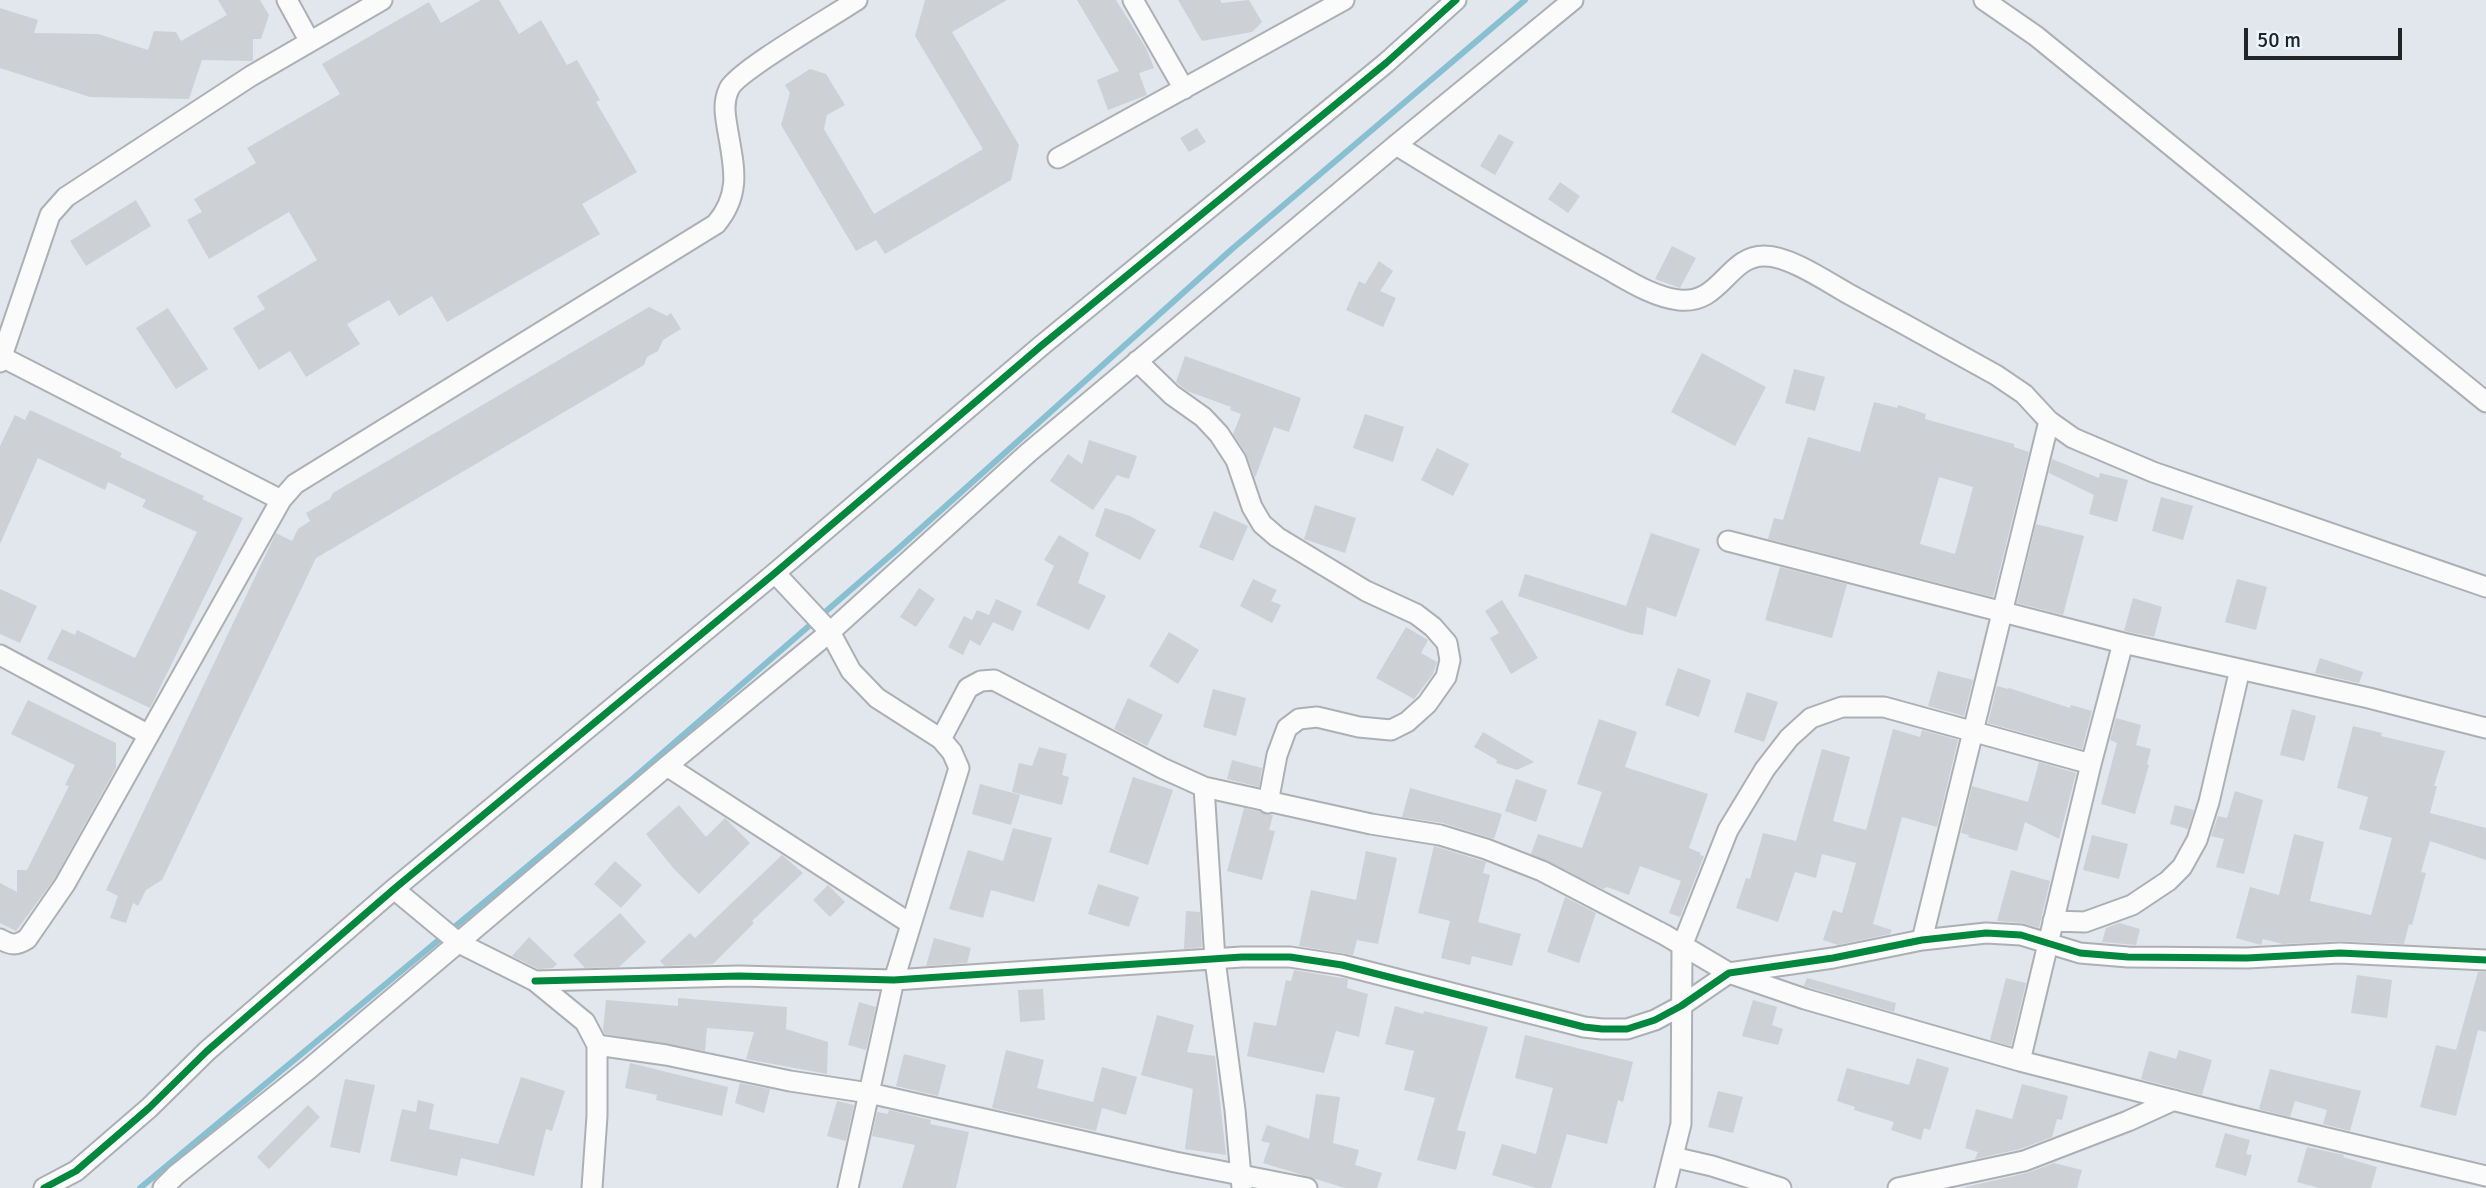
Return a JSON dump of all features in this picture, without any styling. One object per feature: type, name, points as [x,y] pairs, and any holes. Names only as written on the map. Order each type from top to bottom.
[{"type":"street","points":[[287,0],[310,42]]},
{"type":"street","points":[[281,500],[1,359],[50,215],[66,197],[251,76],[382,0]]},
{"type":"street","points":[[0,939],[12,945],[27,939],[65,884],[281,500],[295,484],[716,224],[729,209],[733,195],[734,175],[724,107],[729,87],[752,67],[857,0]]},
{"type":"street","points":[[1133,0],[1184,89]]},
{"type":"street","points":[[1058,158],[1344,0]]},
{"type":"street","points":[[44,1188],[76,1171],[149,1108],[207,1051],[394,889],[775,573],[1041,346],[1386,62],[1456,0]]},
{"type":"street","points":[[163,1188],[830,632],[1028,453],[1137,361],[1573,0]]},
{"type":"street","points":[[1984,0],[2036,37],[2486,402]]},
{"type":"street","points":[[1396,145],[1564,246],[1648,291],[1679,300],[1696,300],[1708,296],[1736,267],[1754,258],[1775,257],[1793,264],[1996,375],[2024,394],[2049,421],[2073,438],[2154,472],[2486,587]]},
{"type":"street","points":[[1137,361],[1172,395],[1203,417],[1219,434],[1236,460],[1252,507],[1262,524],[1277,537],[1366,590],[1416,614],[1433,627],[1447,643],[1450,660],[1446,677],[1427,704],[1407,722],[1391,730],[1359,727],[1317,717],[1299,719],[1287,728],[1277,755],[1268,803]]},
{"type":"street","points":[[1922,940],[2049,421]]},
{"type":"street","points":[[1728,541],[2123,643],[2369,698],[2486,728]]},
{"type":"street","points":[[775,573],[830,632],[851,671],[877,698],[941,739],[952,752],[959,768],[894,980],[848,1188]]},
{"type":"street","points":[[2020,1061],[2091,764],[2123,643]]},
{"type":"street","points":[[0,655],[149,735]]},
{"type":"street","points":[[2053,921],[2085,922],[2132,905],[2168,881],[2182,867],[2197,840],[2209,802],[2240,669]]},
{"type":"street","points":[[941,739],[968,688],[981,681],[994,680],[1203,787],[1268,803],[1440,835],[1486,849],[1542,871],[1611,905],[1729,973],[1805,999],[2020,1061],[2486,1176]]},
{"type":"street","points":[[1665,1188],[1681,1124],[1682,946],[1728,831],[1765,769],[1789,738],[1811,718],[1842,707],[1884,707],[2091,764]]},
{"type":"street","points":[[667,766],[911,924]]},
{"type":"street","points":[[1203,787],[1215,960],[1235,1110],[1241,1181]]},
{"type":"street","points":[[394,889],[459,943],[535,981],[586,1022],[597,1045],[597,1116],[592,1188]]},
{"type":"street","points":[[535,981],[739,976],[894,980],[1242,957],[1290,957],[1342,965],[1584,1027],[1627,1029],[1655,1020],[1681,1006],[1729,973],[1833,958],[1922,940],[1986,933],[2021,935],[2080,953],[2128,957],[2247,958],[2340,954],[2486,960]]},
{"type":"street","points":[[597,1045],[666,1055],[778,1079],[869,1093],[1175,1162],[1241,1181],[1307,1188]]},
{"type":"street","points":[[1898,1188],[2024,1161],[2128,1121],[2174,1100]]},
{"type":"street","points":[[1673,1157],[1712,1166],[1781,1188]]},
{"type":"building","points":[[218,0],[260,0],[269,15],[261,39],[253,39],[253,61],[202,60],[189,99],[90,97],[0,68],[0,8],[38,20],[34,33],[98,34],[148,50],[154,31],[176,32],[181,41],[227,15]]},
{"type":"building","points":[[481,0],[499,0],[519,34],[541,20],[567,65],[577,60],[600,100],[596,102],[637,172],[582,204],[600,234],[447,322],[432,296],[399,316],[389,300],[347,324],[360,344],[306,377],[290,351],[259,370],[233,328],[265,309],[257,296],[317,260],[289,212],[209,259],[187,220],[202,212],[194,199],[256,163],[247,148],[340,94],[322,64],[429,2],[441,23]]},
{"type":"building","points":[[925,0],[1007,0],[952,32],[1019,145],[1011,180],[885,254],[876,240],[856,251],[781,125],[790,93],[785,85],[810,69],[826,74],[845,105],[827,115],[824,129],[874,214],[983,149],[915,36]]},
{"type":"building","points":[[1077,0],[1116,0],[1146,48],[1154,68],[1139,73],[1147,95],[1108,110],[1097,80],[1119,71]]},
{"type":"building","points":[[1178,0],[1220,0],[1222,3],[1249,0],[1262,22],[1252,32],[1202,41]]},
{"type":"building","points":[[1197,128],[1206,142],[1189,152],[1180,138]]},
{"type":"building","points":[[1499,134],[1514,142],[1495,175],[1480,166]]},
{"type":"building","points":[[1560,182],[1580,196],[1568,213],[1548,199]]},
{"type":"building","points":[[136,200],[151,226],[86,266],[70,241]]},
{"type":"building","points":[[1672,246],[1696,258],[1680,288],[1655,279]]},
{"type":"building","points":[[1379,261],[1393,271],[1380,291],[1396,298],[1383,327],[1346,310],[1359,281],[1365,284]]},
{"type":"building","points":[[649,307],[667,316],[671,313],[681,329],[663,340],[658,351],[647,357],[644,365],[316,558],[162,880],[146,890],[138,906],[133,903],[126,923],[110,918],[118,896],[106,890],[276,533],[292,541],[298,529],[310,521],[306,513],[330,499],[333,493]]},
{"type":"building","points":[[168,308],[208,369],[176,389],[136,328]]},
{"type":"building","points":[[1702,353],[1766,387],[1735,446],[1671,412]]},
{"type":"building","points":[[1185,356],[1301,398],[1289,432],[1274,427],[1255,478],[1246,454],[1233,434],[1241,414],[1230,410],[1231,407],[1187,391],[1176,382]]},
{"type":"building","points":[[1794,369],[1825,377],[1815,411],[1785,403]]},
{"type":"building","points":[[1874,402],[1897,408],[1898,405],[1926,414],[1925,419],[2014,444],[2014,447],[2029,452],[1993,597],[1768,539],[1774,518],[1783,520],[1808,437],[1860,452]],"holes":[[[1939,477],[1973,487],[1955,554],[1920,544]]]},
{"type":"building","points":[[30,410],[122,453],[120,457],[204,496],[202,499],[243,518],[150,708],[47,659],[62,629],[75,635],[77,630],[135,658],[197,532],[142,507],[146,500],[108,482],[105,490],[38,458],[0,544],[0,446],[15,415],[25,420]]},
{"type":"building","points":[[1365,414],[1404,427],[1393,462],[1353,448]]},
{"type":"building","points":[[1089,440],[1137,456],[1129,479],[1117,475],[1093,510],[1050,481],[1068,454],[1082,464]]},
{"type":"building","points":[[1437,448],[1469,464],[1453,496],[1421,480]]},
{"type":"building","points":[[2052,459],[2099,478],[2100,473],[2128,480],[2117,522],[2089,514],[2094,495],[2049,473]]},
{"type":"building","points":[[2161,497],[2193,506],[2183,540],[2152,531]]},
{"type":"building","points":[[1315,505],[1356,518],[1345,553],[1304,539]]},
{"type":"building","points":[[1105,508],[1130,516],[1156,530],[1140,560],[1095,536]]},
{"type":"building","points":[[1214,511],[1248,526],[1233,561],[1199,547]]},
{"type":"building","points":[[2036,524],[2084,536],[2063,615],[2017,603]]},
{"type":"building","points":[[1651,533],[1700,549],[1676,617],[1647,607],[1643,635],[1518,596],[1525,574],[1626,606]]},
{"type":"building","points":[[1059,535],[1089,553],[1078,583],[1106,596],[1089,630],[1036,605],[1054,566],[1044,560]]},
{"type":"building","points":[[1780,567],[1847,584],[1832,638],[1765,620]]},
{"type":"building","points":[[1253,579],[1277,590],[1271,601],[1281,605],[1272,623],[1240,606]]},
{"type":"building","points":[[2237,579],[2267,587],[2256,630],[2225,622]]},
{"type":"building","points":[[919,588],[935,599],[916,627],[900,617]]},
{"type":"building","points":[[0,589],[37,606],[20,643],[0,634]]},
{"type":"building","points":[[2133,598],[2162,607],[2154,637],[2124,631]]},
{"type":"building","points":[[996,599],[1022,611],[1013,631],[993,622],[980,646],[970,640],[963,655],[948,647],[964,616],[972,620],[977,610],[989,615]]},
{"type":"building","points":[[1502,600],[1538,658],[1511,674],[1490,638],[1499,633],[1485,611]]},
{"type":"building","points":[[1406,627],[1428,640],[1421,653],[1437,662],[1433,674],[1414,699],[1376,678]]},
{"type":"building","points":[[1169,632],[1199,650],[1178,684],[1149,666]]},
{"type":"building","points":[[2320,658],[2363,672],[2359,683],[2315,673]]},
{"type":"building","points":[[1678,668],[1711,680],[1699,717],[1665,705]]},
{"type":"building","points":[[1938,671],[1973,680],[1964,716],[1928,706]]},
{"type":"building","points":[[1997,686],[2070,708],[2071,705],[2092,711],[2082,749],[1988,723]]},
{"type":"building","points":[[1213,689],[1246,698],[1236,736],[1203,727]]},
{"type":"building","points":[[1747,692],[1778,702],[1764,742],[1734,732]]},
{"type":"building","points":[[1128,698],[1163,715],[1147,746],[1114,729]]},
{"type":"building","points":[[28,700],[116,743],[116,768],[55,878],[16,931],[0,923],[0,883],[17,892],[17,870],[27,870],[69,786],[65,785],[75,765],[11,734]]},
{"type":"building","points":[[2292,709],[2316,716],[2304,761],[2280,755]]},
{"type":"building","points":[[2116,718],[2141,725],[2136,745],[2151,749],[2135,814],[2101,804],[2117,743],[2110,740]]},
{"type":"building","points":[[1599,719],[1637,732],[1625,767],[1708,794],[1689,848],[1704,856],[1680,917],[1669,913],[1681,881],[1640,866],[1629,895],[1607,887],[1603,889],[1531,854],[1538,834],[1582,848],[1602,792],[1577,784]]},
{"type":"building","points":[[2353,726],[2382,733],[2381,736],[2445,751],[2434,786],[2437,786],[2430,813],[2486,828],[2486,860],[2430,841],[2421,872],[2426,873],[2404,944],[2339,941],[2283,944],[2263,939],[2261,945],[2236,938],[2250,887],[2279,895],[2294,834],[2324,842],[2310,901],[2371,915],[2392,838],[2359,829],[2368,797],[2337,788]]},
{"type":"building","points":[[1893,729],[1920,737],[1922,730],[1958,740],[1937,827],[1902,817],[1873,924],[1892,930],[1890,934],[1838,945],[1823,940],[1833,910],[1842,913],[1856,863],[1822,854],[1816,878],[1795,872],[1778,922],[1736,908],[1746,878],[1750,879],[1763,833],[1796,841],[1822,749],[1850,757],[1833,821],[1866,830]]},
{"type":"building","points":[[1483,732],[1534,762],[1517,770],[1496,763],[1497,760],[1474,747]]},
{"type":"building","points":[[1039,747],[1067,754],[1062,775],[1069,777],[1062,805],[1012,792],[1019,763],[1032,766]]},
{"type":"building","points":[[1232,760],[1262,768],[1259,787],[1227,779]]},
{"type":"building","points":[[2039,762],[2076,773],[2059,839],[2025,822],[2017,851],[1961,833],[1972,786],[2028,802]]},
{"type":"building","points":[[1133,777],[1173,790],[1148,865],[1109,852]]},
{"type":"building","points":[[1516,779],[1547,790],[1536,822],[1505,811]]},
{"type":"building","points":[[980,784],[1020,795],[1011,825],[972,814]]},
{"type":"building","points":[[1410,788],[1502,814],[1494,839],[1443,823],[1402,817]]},
{"type":"building","points":[[2235,791],[2263,800],[2244,874],[2216,867],[2224,839],[2211,836],[2218,816],[2227,818]]},
{"type":"building","points":[[679,805],[706,837],[725,818],[750,843],[699,894],[674,869],[646,834]]},
{"type":"building","points":[[2175,805],[2194,810],[2188,829],[2170,824]]},
{"type":"building","points":[[1244,808],[1273,815],[1269,830],[1275,831],[1262,880],[1227,871]]},
{"type":"building","points":[[1013,828],[1052,838],[1034,902],[991,890],[983,918],[949,909],[968,850],[1003,861]]},
{"type":"building","points":[[2092,835],[2128,844],[2119,879],[2083,870]]},
{"type":"building","points":[[1434,846],[1486,862],[1483,873],[1490,875],[1478,922],[1521,934],[1512,966],[1472,956],[1470,965],[1441,958],[1450,921],[1418,913]]},
{"type":"building","points":[[1366,851],[1397,858],[1378,944],[1357,940],[1353,955],[1299,946],[1311,890],[1356,900]]},
{"type":"building","points":[[782,855],[803,873],[752,921],[754,923],[713,964],[665,966],[660,961],[690,933],[695,938]]},
{"type":"building","points":[[615,861],[642,885],[621,908],[594,884]]},
{"type":"building","points":[[2011,870],[2050,881],[2039,928],[2022,923],[1997,921]]},
{"type":"building","points":[[1098,884],[1139,897],[1129,927],[1088,914]]},
{"type":"building","points":[[828,885],[845,902],[830,917],[813,900]]},
{"type":"building","points":[[1565,897],[1596,913],[1579,963],[1547,952]]},
{"type":"building","points":[[1186,911],[1200,912],[1202,947],[1184,949]]},
{"type":"building","points":[[620,913],[646,942],[619,967],[585,968],[573,955]]},
{"type":"building","points":[[2119,923],[2140,929],[2136,945],[2102,942],[2106,928]]},
{"type":"building","points":[[529,937],[557,964],[553,968],[538,969],[512,956]]},
{"type":"building","points":[[934,938],[971,948],[967,963],[926,966]]},
{"type":"building","points":[[1294,970],[1348,979],[1347,988],[1368,994],[1359,1037],[1336,1031],[1324,1073],[1247,1056],[1254,1022],[1276,1026],[1286,980],[1291,981]]},
{"type":"building","points":[[2478,972],[2486,972],[2486,1032],[2478,1030],[2456,1116],[2420,1107],[2436,1045],[2456,1050]]},
{"type":"building","points":[[2357,975],[2392,980],[2387,1018],[2351,1013]]},
{"type":"building","points":[[1807,978],[1896,1003],[1894,1012],[1804,986]]},
{"type":"building","points":[[2006,978],[2026,983],[2011,1046],[1990,1040]]},
{"type":"building","points":[[1043,989],[1045,1020],[1020,1022],[1018,990]]},
{"type":"building","points":[[678,998],[787,1007],[786,1029],[828,1042],[827,1074],[746,1059],[754,1032],[707,1028],[705,1051],[605,1034],[603,1030],[606,1000],[678,1006]]},
{"type":"building","points":[[1753,1000],[1777,1007],[1772,1025],[1783,1029],[1778,1045],[1742,1036]]},
{"type":"building","points":[[859,1002],[876,1007],[866,1050],[848,1045]]},
{"type":"building","points":[[1395,1006],[1488,1027],[1457,1130],[1466,1132],[1456,1170],[1417,1160],[1435,1098],[1404,1090],[1414,1051],[1385,1044]]},
{"type":"building","points":[[1157,1015],[1194,1025],[1187,1052],[1215,1056],[1226,1155],[1185,1149],[1193,1089],[1141,1075]]},
{"type":"building","points":[[1525,1035],[1633,1062],[1623,1102],[1618,1100],[1607,1144],[1567,1134],[1551,1188],[1536,1188],[1492,1175],[1502,1144],[1536,1154],[1553,1088],[1515,1078]]},
{"type":"building","points":[[1006,1050],[1044,1060],[1037,1088],[1093,1102],[1102,1067],[1137,1077],[1126,1115],[1102,1108],[1096,1131],[992,1108]]},
{"type":"building","points":[[2179,1050],[2212,1060],[2202,1095],[2141,1079],[2149,1051],[2176,1059]]},
{"type":"building","points":[[904,1054],[946,1065],[938,1096],[896,1086]]},
{"type":"building","points":[[1917,1058],[1949,1068],[1930,1130],[1924,1128],[1921,1140],[1891,1130],[1894,1122],[1854,1110],[1855,1107],[1837,1101],[1847,1068],[1909,1085]]},
{"type":"building","points":[[630,1063],[728,1087],[722,1116],[656,1100],[657,1095],[625,1088]]},
{"type":"building","points":[[2270,1069],[2361,1091],[2350,1131],[2323,1124],[2327,1110],[2295,1101],[2290,1117],[2259,1109]]},
{"type":"building","points":[[521,1077],[565,1091],[552,1131],[546,1129],[534,1176],[461,1158],[457,1176],[390,1161],[402,1109],[416,1112],[418,1100],[434,1104],[429,1129],[498,1144]]},
{"type":"building","points":[[345,1079],[375,1085],[360,1153],[330,1147]]},
{"type":"building","points":[[740,1083],[770,1089],[764,1113],[735,1103]]},
{"type":"building","points":[[2022,1084],[2068,1096],[2062,1120],[2057,1119],[2052,1137],[2020,1149],[1975,1159],[1978,1152],[1965,1148],[1976,1109],[2012,1119]]},
{"type":"building","points":[[1718,1091],[1743,1097],[1733,1133],[1708,1127]]},
{"type":"building","points":[[1316,1094],[1340,1097],[1333,1143],[1359,1150],[1355,1165],[1382,1173],[1377,1188],[1345,1188],[1263,1163],[1270,1143],[1261,1141],[1267,1125],[1309,1139]]},
{"type":"building","points":[[837,1101],[854,1105],[846,1141],[827,1136]]},
{"type":"building","points":[[308,1105],[320,1117],[269,1169],[257,1157]]},
{"type":"building","points":[[889,1110],[931,1120],[930,1124],[969,1132],[956,1188],[902,1188],[915,1145],[872,1136],[877,1112],[888,1114]]},
{"type":"building","points":[[2225,1133],[2250,1140],[2246,1154],[2252,1155],[2246,1176],[2215,1167]]},
{"type":"building","points":[[2307,1147],[2344,1155],[2343,1157],[2377,1167],[2371,1188],[2319,1188],[2297,1182]]},
{"type":"building","points":[[2054,1163],[2082,1170],[2077,1188],[1961,1188],[2027,1173]]},
{"type":"waterway","points":[[140,1188],[629,782],[899,548],[1232,249],[1525,0]]},
{"type":"cycle path","points":[[44,1188],[76,1171],[149,1108],[207,1051],[394,889],[775,573],[1041,346],[1386,63],[1456,0]]},
{"type":"cycle path","points":[[535,981],[739,976],[894,980],[1242,957],[1290,957],[1342,965],[1584,1027],[1627,1029],[1655,1020],[1681,1006],[1729,973],[1833,958],[1922,940],[1986,933],[2021,935],[2080,953],[2128,957],[2247,958],[2340,953],[2486,960]]}]
